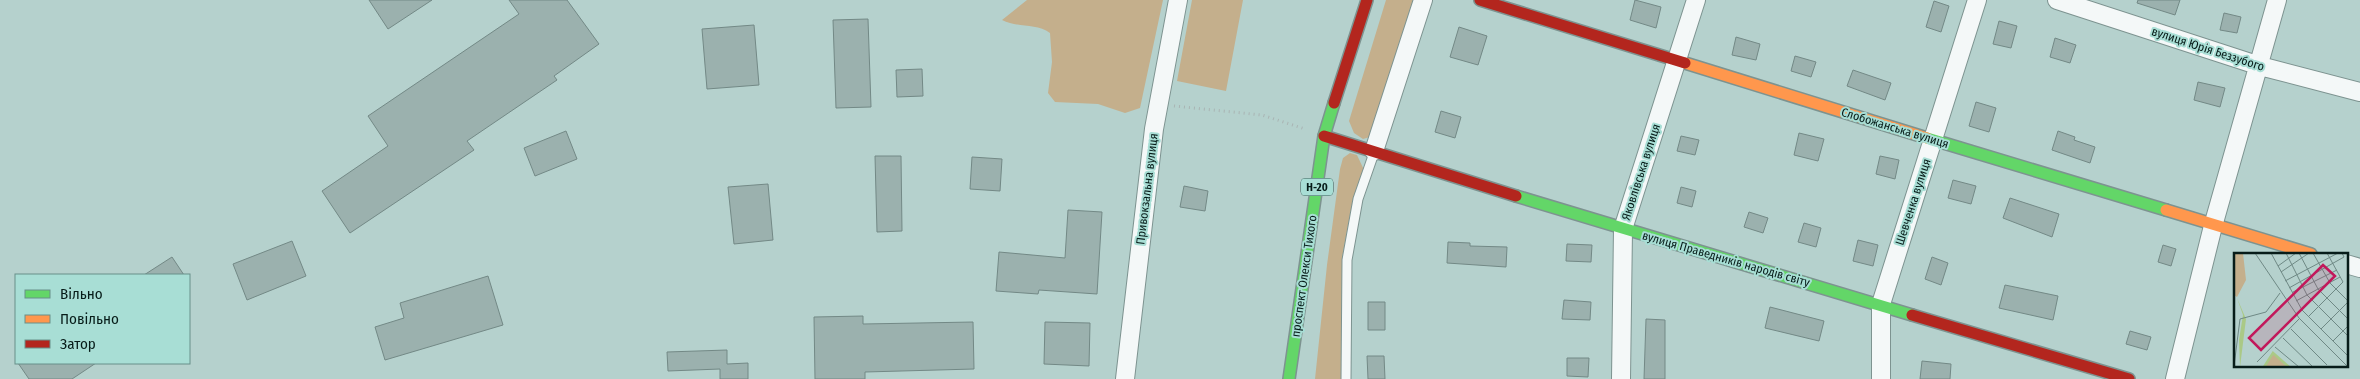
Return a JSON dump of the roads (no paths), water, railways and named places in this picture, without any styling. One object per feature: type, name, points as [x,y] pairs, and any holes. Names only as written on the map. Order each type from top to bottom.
[{"type":"street","name":"Привокзальна вулиця","points":[[1125,379],[1158,105],[1178,0]]},
{"type":"street","name":"проспект Олекси Тихого","points":[[1289,379],[1324,136],[1366,0]]},
{"type":"street","points":[[1374,151],[1423,0]]},
{"type":"street","name":"Слобожанська вулиця","points":[[1480,0],[2213,226],[2308,253]]},
{"type":"street","name":"Яковлівська вулиця","points":[[1621,379],[1623,229],[1696,0]]},
{"type":"street","name":"Шевченка вулиця","points":[[1881,379],[1881,304],[1978,0]]},
{"type":"street","name":"вулиця Юрія Беззубого","points":[[2057,0],[2260,66],[2360,92]]},
{"type":"street","points":[[2176,379],[2213,226],[2260,66],[2277,0]]},
{"type":"street","name":"вулиця Праведників народів світу","points":[[1324,136],[1623,229],[2130,379]]},
{"type":"lane","points":[[1346,379],[1348,260],[1358,199],[1374,151]]}]
